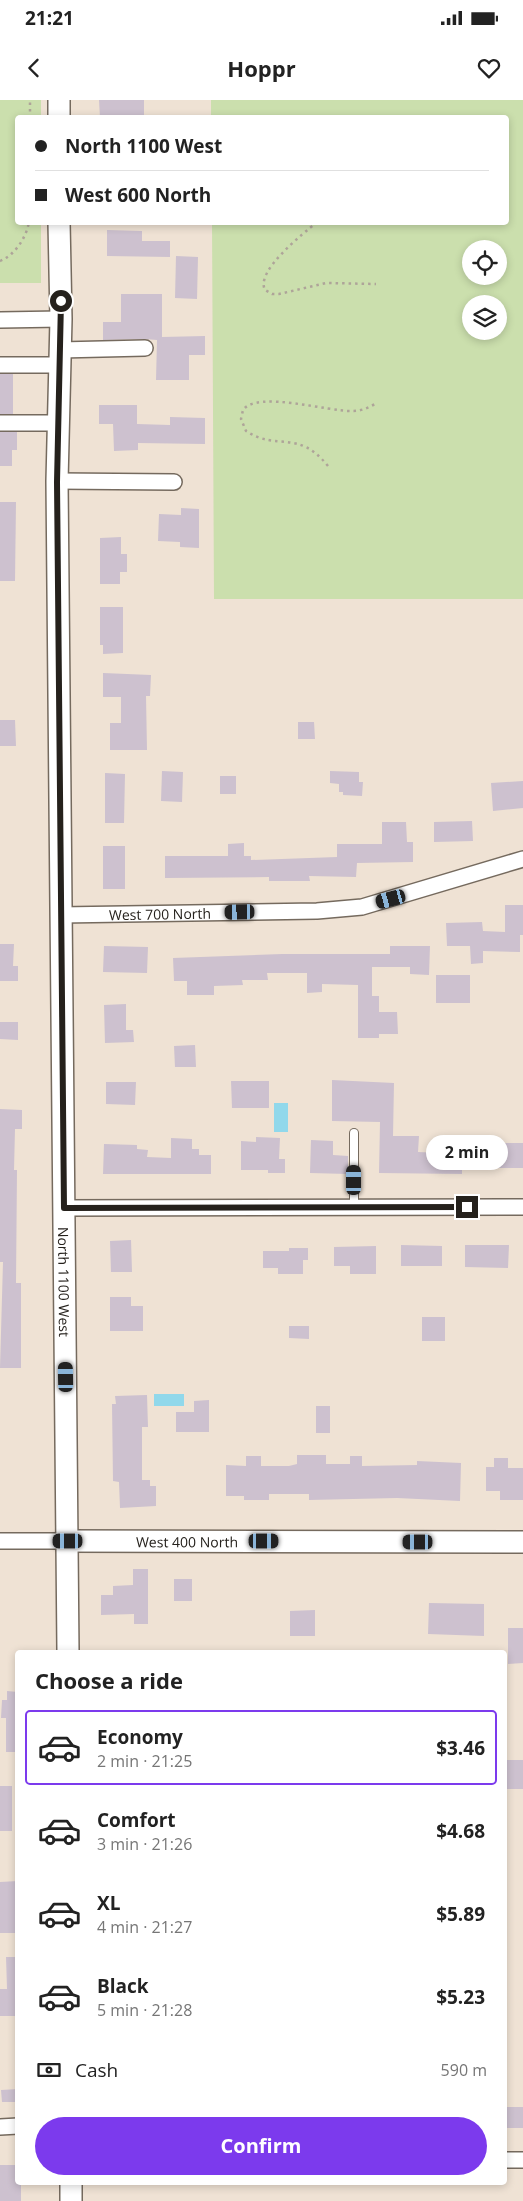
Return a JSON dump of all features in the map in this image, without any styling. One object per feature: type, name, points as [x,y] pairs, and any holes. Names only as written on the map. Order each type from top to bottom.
[{"type":"street","points":[[59,100],[59,115]]},
{"type":"street","name":"North 1100 West","points":[[60,225],[61,319],[57,482],[68,1650]]},
{"type":"street","points":[[0,320],[61,319]]},
{"type":"street","points":[[0,365],[145,348]]},
{"type":"street","points":[[0,423],[58,423]]},
{"type":"street","points":[[57,482],[174,482]]},
{"type":"street","name":"West 700 North","points":[[60,915],[317,911],[362,907],[523,859]]},
{"type":"street","points":[[64,1208],[523,1207]]},
{"type":"street","name":"West 400 North","points":[[0,1541],[523,1542]]},
{"type":"street","points":[[0,2127],[15,2126]]},
{"type":"street","points":[[507,2160],[523,2160]]},
{"type":"street","points":[[71,2185],[71,2201]]},
{"type":"lane","points":[[354,1133],[354,1207]]},
{"type":"path","points":[[30,100],[30,115]]},
{"type":"path","points":[[0,261],[15,250],[27,232],[28,225]]},
{"type":"path","points":[[314,225],[282,254],[268,271],[263,282],[265,290],[272,294],[279,294],[326,282],[376,284]]},
{"type":"path","points":[[328,466],[320,456],[305,445],[258,438],[246,431],[241,419],[246,406],[254,402],[270,400],[331,410],[355,411],[376,404]]},
{"type":"green space","points":[[0,100],[41,100],[41,115],[15,115],[15,225],[41,225],[41,283],[0,283]]},
{"type":"green space","points":[[211,100],[523,100],[523,599],[214,599],[212,225],[509,225],[509,115],[211,115]]},
{"type":"water","points":[[274,1103],[288,1103],[288,1132],[274,1132]]},
{"type":"water","points":[[154,1394],[184,1394],[184,1406],[154,1406]]},
{"type":"building","points":[[99,100],[144,100],[144,115],[100,115]]},
{"type":"building","points":[[107,230],[142,231],[142,241],[170,241],[170,257],[107,256]]},
{"type":"building","points":[[176,256],[198,257],[197,299],[175,298]]},
{"type":"building","points":[[121,294],[162,294],[162,337],[205,336],[205,355],[189,355],[189,380],[156,380],[157,340],[103,340],[103,322],[121,322]]},
{"type":"building","points":[[0,374],[13,374],[13,414],[0,414]]},
{"type":"building","points":[[99,405],[137,405],[137,424],[170,425],[170,417],[205,418],[205,444],[138,443],[138,450],[114,451],[113,424],[99,424]]},
{"type":"building","points":[[0,432],[17,432],[17,450],[12,450],[12,466],[0,466]]},
{"type":"building","points":[[0,502],[16,502],[15,581],[0,581]]},
{"type":"building","points":[[181,508],[199,509],[199,548],[180,547],[180,542],[158,541],[159,514],[181,515]]},
{"type":"building","points":[[121,537],[121,554],[127,554],[127,572],[120,572],[120,584],[100,584],[100,538]]},
{"type":"building","points":[[100,607],[123,607],[123,653],[103,654],[103,645],[100,645]]},
{"type":"building","points":[[103,673],[151,675],[150,696],[146,696],[147,750],[110,750],[110,723],[121,723],[121,697],[103,697]]},
{"type":"building","points":[[0,720],[15,720],[16,746],[0,746]]},
{"type":"building","points":[[298,722],[314,722],[315,739],[298,739]]},
{"type":"building","points":[[162,771],[183,772],[182,802],[161,801]]},
{"type":"building","points":[[330,771],[359,772],[359,782],[363,782],[362,796],[343,795],[343,792],[339,792],[339,784],[330,783]]},
{"type":"building","points":[[105,773],[125,774],[124,823],[105,823]]},
{"type":"building","points":[[220,776],[236,776],[236,794],[220,794]]},
{"type":"building","points":[[523,781],[523,808],[493,811],[491,783]]},
{"type":"building","points":[[472,821],[473,841],[434,842],[434,822]]},
{"type":"building","points":[[382,822],[406,822],[407,842],[413,842],[413,862],[357,863],[356,877],[309,876],[310,881],[269,881],[269,877],[165,878],[165,856],[228,856],[228,844],[244,843],[244,856],[251,856],[251,860],[337,857],[337,844],[382,844]]},
{"type":"building","points":[[103,846],[125,846],[125,889],[103,889]]},
{"type":"building","points":[[505,905],[523,905],[523,935],[520,935],[520,952],[483,951],[483,963],[471,964],[470,946],[447,946],[446,923],[482,922],[483,931],[505,932]]},
{"type":"building","points":[[0,944],[14,944],[13,966],[18,966],[18,981],[0,981]]},
{"type":"building","points":[[104,946],[148,947],[147,973],[103,972]]},
{"type":"building","points":[[390,946],[430,946],[429,975],[410,974],[410,967],[372,967],[372,996],[379,996],[379,1012],[397,1012],[398,1034],[379,1034],[379,1038],[358,1038],[358,985],[322,984],[322,992],[307,993],[307,973],[267,973],[268,980],[242,980],[243,985],[214,986],[214,995],[187,995],[187,981],[174,981],[173,958],[282,954],[390,954]]},
{"type":"building","points":[[436,975],[470,975],[470,1003],[436,1003]]},
{"type":"building","points":[[126,1004],[126,1030],[133,1030],[134,1042],[105,1043],[104,1005]]},
{"type":"building","points":[[0,1022],[18,1022],[18,1040],[0,1039]]},
{"type":"building","points":[[195,1045],[196,1067],[175,1067],[174,1046]]},
{"type":"building","points":[[332,1080],[394,1083],[393,1136],[419,1136],[418,1152],[442,1153],[442,1143],[523,1143],[523,1168],[462,1168],[462,1174],[379,1173],[380,1122],[332,1121]]},
{"type":"building","points":[[231,1081],[269,1081],[269,1108],[232,1108]]},
{"type":"building","points":[[106,1082],[136,1082],[135,1105],[106,1104]]},
{"type":"building","points":[[0,1109],[22,1110],[22,1129],[15,1129],[14,1170],[17,1170],[16,1283],[21,1283],[21,1368],[0,1368],[3,1262],[0,1262]]},
{"type":"building","points":[[256,1137],[280,1138],[279,1159],[285,1159],[285,1173],[268,1173],[268,1170],[241,1170],[241,1141],[256,1142]]},
{"type":"building","points":[[171,1138],[192,1139],[192,1149],[199,1149],[199,1155],[211,1155],[211,1174],[103,1174],[104,1144],[137,1145],[137,1149],[148,1150],[147,1157],[171,1158]]},
{"type":"building","points":[[311,1140],[333,1141],[333,1155],[348,1156],[348,1174],[310,1173]]},
{"type":"building","points":[[131,1240],[132,1272],[111,1272],[110,1241]]},
{"type":"building","points":[[401,1245],[442,1246],[442,1266],[401,1266]]},
{"type":"building","points":[[465,1245],[509,1245],[508,1268],[465,1267]]},
{"type":"building","points":[[376,1246],[376,1274],[350,1274],[350,1266],[334,1266],[334,1247]]},
{"type":"building","points":[[289,1248],[308,1248],[308,1260],[303,1260],[303,1274],[278,1274],[278,1268],[263,1268],[263,1251],[289,1251]]},
{"type":"building","points":[[110,1297],[131,1297],[131,1306],[143,1306],[143,1331],[110,1331]]},
{"type":"building","points":[[422,1317],[445,1317],[445,1341],[422,1341]]},
{"type":"building","points":[[289,1326],[309,1326],[309,1339],[289,1338]]},
{"type":"building","points":[[147,1395],[148,1427],[142,1427],[142,1480],[150,1480],[150,1486],[156,1486],[156,1506],[120,1508],[119,1482],[113,1481],[112,1404],[116,1404],[115,1396]]},
{"type":"building","points":[[209,1400],[209,1432],[176,1432],[176,1412],[194,1412],[194,1401]]},
{"type":"building","points":[[316,1406],[330,1406],[330,1433],[316,1433]]},
{"type":"building","points":[[297,1455],[326,1455],[326,1464],[350,1464],[350,1456],[362,1456],[362,1466],[417,1465],[417,1461],[461,1463],[460,1501],[397,1498],[309,1500],[309,1494],[269,1494],[269,1500],[244,1500],[244,1496],[226,1496],[226,1465],[246,1466],[246,1456],[261,1456],[261,1466],[289,1466],[297,1464]]},
{"type":"building","points":[[494,1458],[508,1458],[508,1468],[523,1468],[523,1500],[500,1500],[500,1491],[486,1491],[486,1467],[494,1467]]},
{"type":"building","points":[[133,1569],[148,1569],[148,1624],[134,1624],[134,1614],[101,1615],[101,1595],[113,1595],[113,1586],[133,1585]]},
{"type":"building","points":[[174,1579],[192,1579],[192,1601],[174,1601]]},
{"type":"building","points":[[429,1603],[484,1604],[484,1636],[428,1634]]},
{"type":"building","points":[[315,1610],[315,1636],[290,1636],[290,1611]]},
{"type":"building","points":[[508,1628],[523,1628],[523,1663],[508,1664]]},
{"type":"building","points":[[7,1691],[15,1692],[15,1752],[6,1752],[6,1718],[1,1718],[2,1700],[7,1700]]},
{"type":"building","points":[[507,1760],[523,1760],[523,1789],[507,1789]]},
{"type":"building","points":[[0,1786],[12,1786],[12,1831],[0,1831]]},
{"type":"building","points":[[15,1881],[15,1933],[0,1933],[0,1882]]},
{"type":"building","points":[[6,1957],[15,1957],[15,2016],[0,2016],[0,1989],[7,1989]]},
{"type":"building","points":[[15,2089],[15,2102],[2,2102],[1,2090]]},
{"type":"building","points":[[507,2107],[523,2107],[523,2128],[507,2128]]},
{"type":"building","points":[[0,2165],[15,2165],[15,2185],[21,2185],[21,2201],[0,2201]]},
{"type":"route","points":[[61,301],[57,482],[64,1208],[467,1207]]}]
